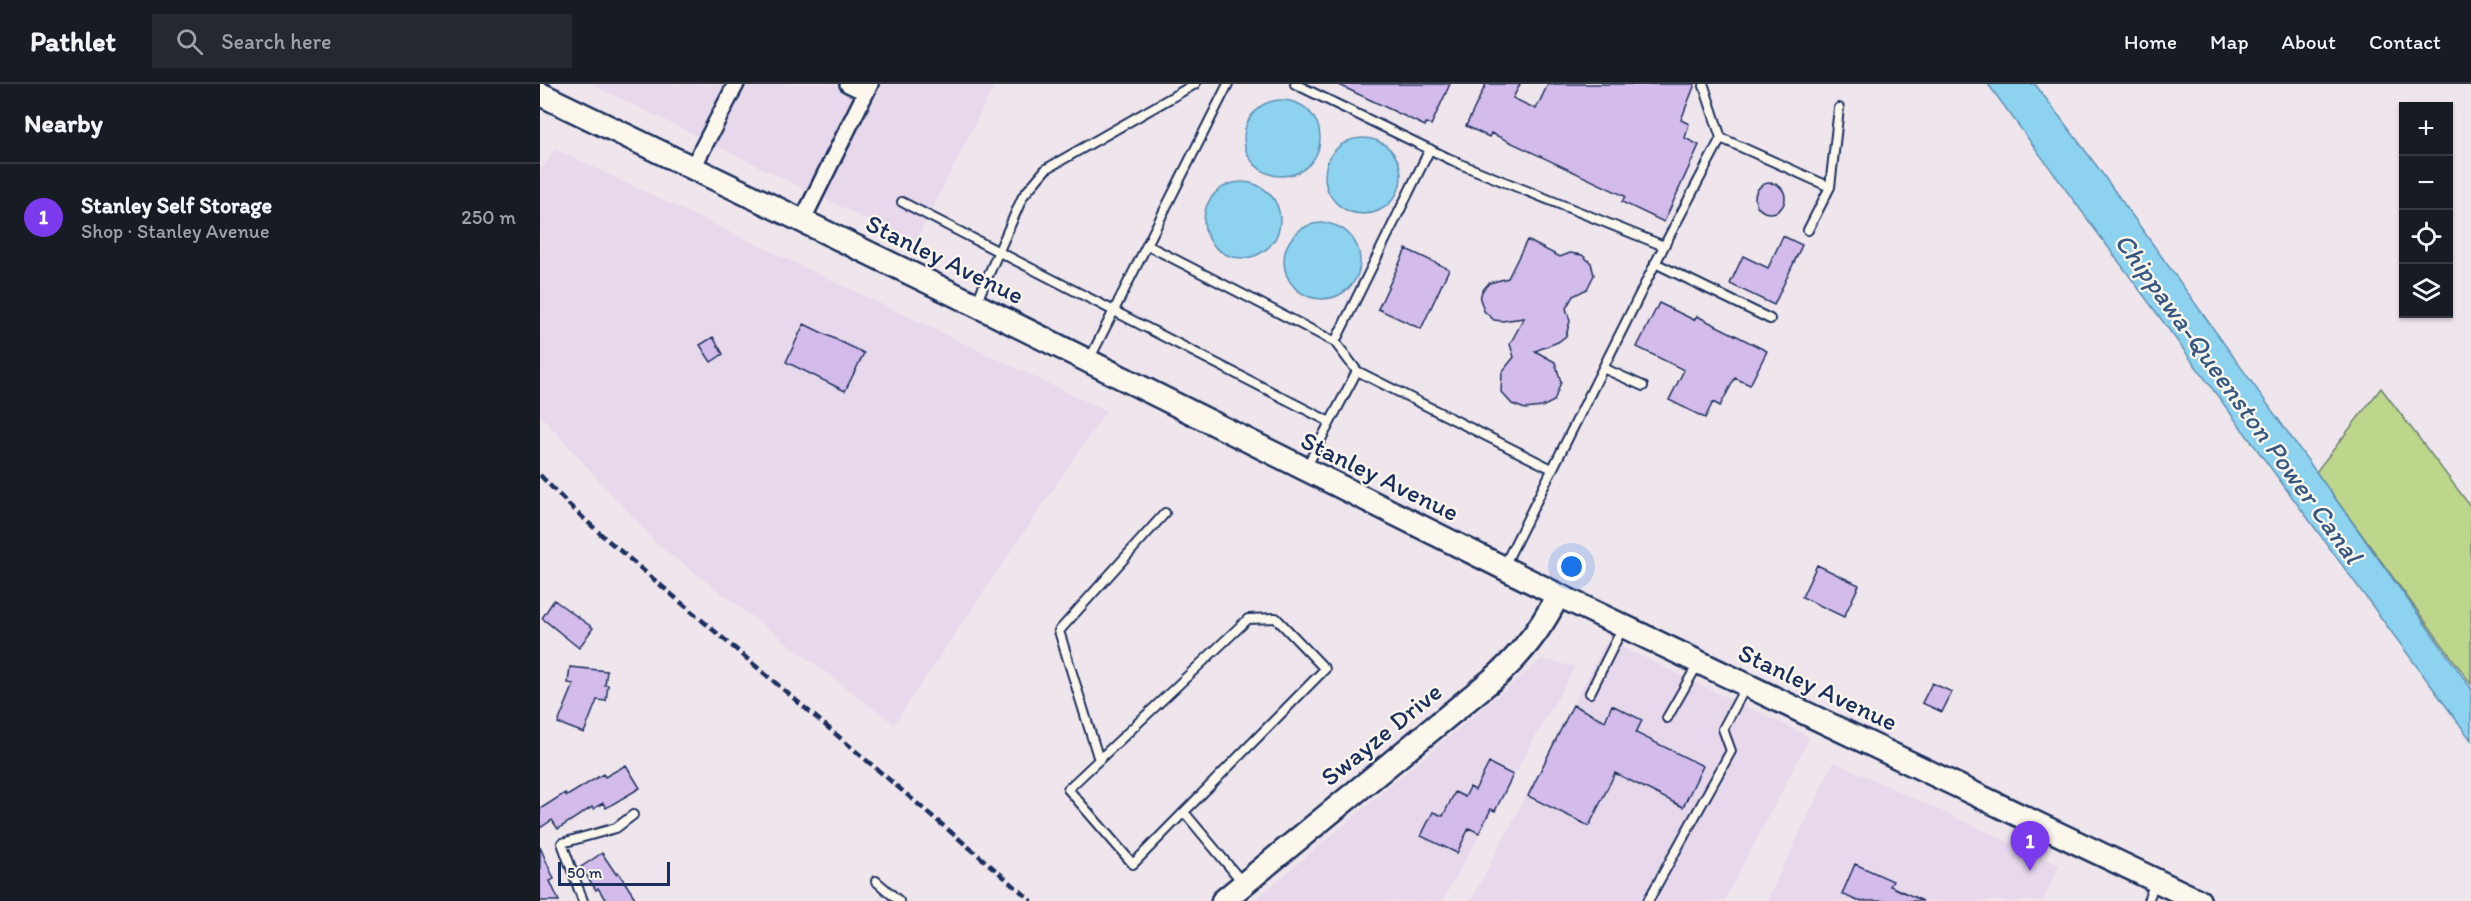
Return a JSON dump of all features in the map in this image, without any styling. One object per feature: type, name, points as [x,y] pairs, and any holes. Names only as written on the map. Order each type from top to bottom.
[{"type":"main road","name":"Stanley Avenue","points":[[540,93],[976,305],[1558,595],[1746,684],[2152,891],[2199,901]]},
{"type":"main road","name":"Swayze Drive","points":[[1223,901],[1520,655],[1537,632],[1558,595]]},
{"type":"street","points":[[693,167],[736,84]]},
{"type":"street","points":[[802,221],[867,88],[848,84]]},
{"type":"lane","points":[[976,305],[1023,196],[1046,169],[1196,84]]},
{"type":"lane","points":[[1088,362],[1228,84]]},
{"type":"lane","points":[[1295,84],[1312,88],[1460,164],[1664,246]]},
{"type":"lane","points":[[1503,567],[1655,263],[1721,138],[1704,86]]},
{"type":"lane","points":[[1808,230],[1830,187],[1839,108]]},
{"type":"lane","points":[[1721,138],[1830,187]]},
{"type":"lane","points":[[1335,342],[1430,149]]},
{"type":"lane","points":[[902,202],[1330,422]]},
{"type":"lane","points":[[1147,245],[1335,342],[1357,371],[1552,469]]},
{"type":"lane","points":[[1655,263],[1770,319]]},
{"type":"lane","points":[[1603,368],[1643,386]]},
{"type":"lane","points":[[1305,470],[1357,371]]},
{"type":"lane","points":[[1099,760],[1059,630],[1165,513]]},
{"type":"lane","points":[[1276,618],[1325,669],[1184,812],[1133,864],[1068,789],[1248,619],[1276,618]]},
{"type":"lane","points":[[1590,693],[1623,626]]},
{"type":"lane","points":[[1667,718],[1698,662]]},
{"type":"lane","points":[[1648,901],[1731,751],[1723,729],[1746,684]]},
{"type":"lane","points":[[1184,812],[1244,884]]},
{"type":"lane","points":[[583,901],[562,843],[615,828],[633,815]]},
{"type":"lane","points":[[876,881],[899,901]]},
{"type":"shaded area","points":[[591,84],[995,84],[915,243]]},
{"type":"shaded area","points":[[555,149],[1106,411],[894,724],[658,545],[540,415],[540,172]]},
{"type":"shaded area","points":[[1607,640],[1810,737],[1724,901],[1471,901]]},
{"type":"shaded area","points":[[1542,659],[1575,667],[1442,901],[1253,901]]},
{"type":"shaded area","points":[[1834,762],[2059,865],[2043,901],[1767,901]]},
{"type":"green space","points":[[2381,388],[2471,507],[2471,684],[2316,472]]},
{"type":"water","name":"Chippawa-Queenston Power Canal","points":[[1988,84],[2035,84],[2096,165],[2471,688],[2471,740]]},
{"type":"water","points":[[1275,100],[1289,100],[1303,106],[1314,117],[1320,131],[1317,153],[1309,165],[1289,176],[1275,176],[1261,170],[1250,159],[1244,145],[1244,131],[1250,117],[1261,106]]},
{"type":"water","points":[[1356,138],[1370,138],[1384,144],[1395,155],[1401,169],[1398,191],[1390,203],[1370,214],[1356,214],[1342,208],[1331,197],[1325,183],[1325,169],[1331,155],[1342,144]]},
{"type":"water","points":[[1235,182],[1249,182],[1263,188],[1274,199],[1280,213],[1277,235],[1269,247],[1249,258],[1235,258],[1221,252],[1210,241],[1204,227],[1204,213],[1210,199],[1221,188]]},
{"type":"water","points":[[1315,223],[1329,223],[1343,229],[1354,240],[1360,254],[1357,276],[1349,288],[1329,299],[1315,299],[1301,293],[1290,282],[1284,268],[1284,254],[1290,240],[1301,229]]},
{"type":"building","points":[[1337,84],[1450,84],[1431,125],[1426,123],[1425,126]]},
{"type":"building","points":[[1486,84],[1520,84],[1513,98],[1536,109],[1548,84],[1695,84],[1681,120],[1689,124],[1685,138],[1699,145],[1664,222],[1622,202],[1625,196],[1491,133],[1489,137],[1466,126]]},
{"type":"building","points":[[1770,183],[1781,187],[1785,198],[1781,209],[1770,213],[1759,209],[1755,198],[1759,187]]},
{"type":"building","points":[[1783,236],[1802,245],[1774,305],[1730,284],[1743,256],[1768,268]]},
{"type":"building","points":[[1527,240],[1560,257],[1570,253],[1582,255],[1591,263],[1594,275],[1587,289],[1573,296],[1566,308],[1570,321],[1566,336],[1558,342],[1535,351],[1555,362],[1561,382],[1554,401],[1542,407],[1525,409],[1512,404],[1501,392],[1502,372],[1514,357],[1510,344],[1524,318],[1494,320],[1484,311],[1480,299],[1482,291],[1489,283],[1508,278]]},
{"type":"building","points":[[1406,249],[1449,269],[1421,329],[1378,309]]},
{"type":"building","points":[[1659,303],[1694,320],[1697,316],[1767,351],[1750,385],[1735,378],[1720,406],[1713,402],[1705,418],[1669,400],[1684,370],[1637,347]]},
{"type":"building","points":[[804,324],[864,353],[845,391],[786,362]]},
{"type":"building","points":[[713,337],[723,354],[711,362],[700,345]]},
{"type":"building","points":[[1817,565],[1859,585],[1844,617],[1802,597]]},
{"type":"building","points":[[554,600],[593,628],[579,648],[542,618]]},
{"type":"building","points":[[570,667],[607,671],[606,701],[597,700],[584,733],[558,723],[574,684],[568,683]]},
{"type":"building","points":[[1932,683],[1952,692],[1942,712],[1922,703]]},
{"type":"building","points":[[1573,705],[1605,721],[1612,705],[1642,720],[1636,733],[1703,766],[1683,807],[1615,773],[1589,826],[1528,796]]},
{"type":"building","points":[[1489,763],[1513,775],[1495,811],[1491,809],[1479,833],[1469,828],[1457,853],[1421,836],[1433,812],[1443,816],[1455,792],[1465,797],[1470,787],[1475,790]]},
{"type":"building","points":[[626,765],[640,788],[606,808],[603,803],[593,809],[592,807],[558,829],[552,820],[540,828],[540,809],[565,793],[567,796],[603,774],[605,777]]},
{"type":"building","points":[[540,847],[554,879],[550,881],[559,901],[540,901]]},
{"type":"building","points":[[602,853],[637,901],[606,901],[598,888],[596,890],[581,867]]},
{"type":"building","points":[[1855,864],[1893,881],[1890,886],[1923,901],[1857,901],[1842,894]]},
{"type":"railway","points":[[540,475],[604,537],[1032,901]]},
{"type":"place","name":"Stanley Self Storage","points":[[2030,871]]}]
